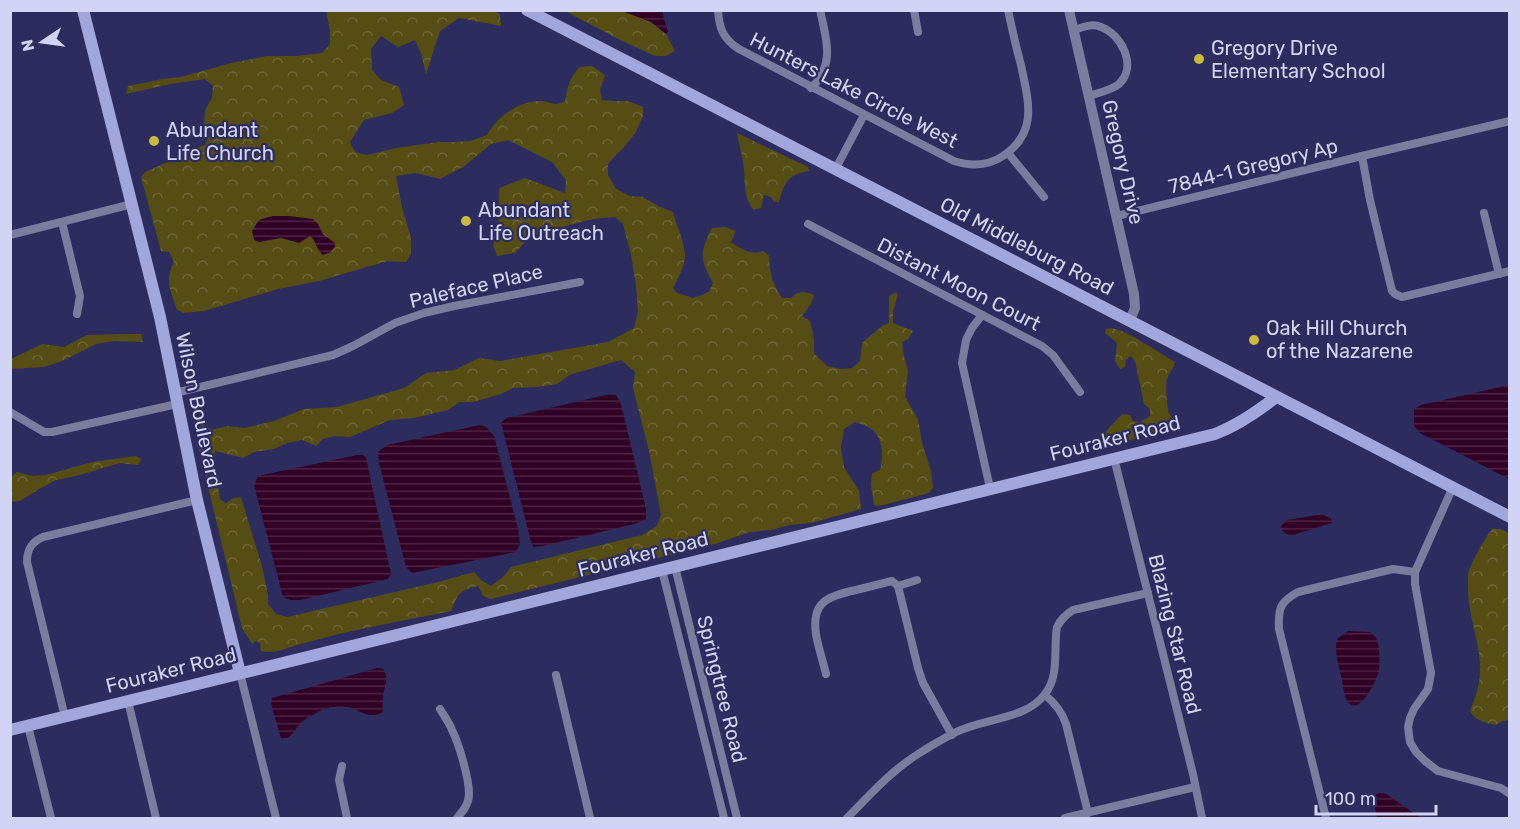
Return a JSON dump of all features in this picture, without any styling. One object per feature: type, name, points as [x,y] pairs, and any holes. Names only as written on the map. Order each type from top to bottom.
[{"type":"main road","name":"Wilson Boulevard","points":[[83,10],[160,316],[198,500],[240,673]]},
{"type":"main road","name":"Old Middleburg Road","points":[[527,10],[1509,517]]},
{"type":"main road","name":"Fouraker Road","points":[[10,730],[1215,434],[1254,414],[1276,397]]},
{"type":"street","name":"Hunters Lake Circle West","points":[[718,10],[723,35],[739,49],[954,160],[971,164],[986,163],[1008,153]]},
{"type":"street","points":[[811,88],[823,71],[827,56],[827,41],[820,10]]},
{"type":"street","points":[[914,10],[918,32]]},
{"type":"street","points":[[1008,10],[1029,108],[1028,123],[1024,134],[1008,153],[1044,198]]},
{"type":"street","name":"Gregory Drive","points":[[1069,10],[1134,294],[1135,308],[1130,320]]},
{"type":"street","points":[[1074,30],[1091,25],[1102,27],[1123,45],[1128,62],[1118,85],[1089,96]]},
{"type":"street","points":[[835,170],[864,115]]},
{"type":"street","name":"7844-1 Gregory Ap","points":[[1117,216],[1509,121]]},
{"type":"street","name":"7844-1 Gregory Ap","points":[[1362,156],[1370,201],[1392,291],[1395,294],[1402,297],[1509,271]]},
{"type":"street","points":[[10,235],[132,204]]},
{"type":"street","points":[[1484,213],[1499,274]]},
{"type":"street","points":[[62,222],[80,296],[77,314]]},
{"type":"street","name":"Distant Moon Court","points":[[808,224],[1047,349],[1080,392]]},
{"type":"street","name":"Paleface Place","points":[[10,412],[44,432],[52,432],[333,355],[395,323],[424,313],[500,296],[580,282]]},
{"type":"street","points":[[982,315],[966,340],[962,363],[990,488]]},
{"type":"street","name":"Blazing Star Road","points":[[1114,458],[1202,819]]},
{"type":"street","points":[[1452,489],[1415,572],[1415,584],[1431,673],[1428,689],[1410,718],[1408,727],[1410,742],[1416,752],[1438,771],[1501,788],[1509,794]]},
{"type":"street","points":[[65,717],[27,562],[29,549],[42,537],[198,500]]},
{"type":"street","name":"Springtree Road","points":[[675,567],[737,819]]},
{"type":"street","points":[[1326,819],[1278,628],[1281,606],[1287,598],[1298,592],[1393,569],[1415,572]]},
{"type":"street","name":"Springtree Road","points":[[662,570],[724,819]]},
{"type":"street","points":[[898,586],[917,580]]},
{"type":"street","points":[[826,674],[816,633],[815,617],[820,604],[835,595],[892,581],[898,586],[923,683],[952,735]]},
{"type":"street","points":[[847,819],[898,769],[915,756],[952,735],[980,723],[1021,712],[1037,703],[1045,695],[1054,676],[1057,627],[1066,614],[1073,610],[1148,593]]},
{"type":"street","name":"Wilson Boulevard","points":[[240,673],[276,819]]},
{"type":"street","points":[[556,675],[591,819]]},
{"type":"street","points":[[1045,695],[1053,702],[1066,724],[1088,813]]},
{"type":"street","points":[[128,701],[156,819]]},
{"type":"street","points":[[440,709],[452,730],[467,780],[469,795],[465,809],[457,819]]},
{"type":"street","points":[[28,726],[51,819]]},
{"type":"street","points":[[342,766],[339,780],[347,819]]},
{"type":"street","points":[[1065,819],[1195,787]]},
{"type":"green space","points":[[622,10],[651,22],[666,34],[675,51],[666,56],[655,56],[565,11]]},
{"type":"green space","points":[[326,11],[493,11],[500,14],[501,26],[459,18],[440,31],[426,74],[415,40],[398,47],[381,36],[371,49],[372,70],[381,80],[399,87],[404,105],[392,113],[364,120],[350,142],[355,152],[367,155],[438,142],[470,141],[487,135],[502,117],[515,108],[529,102],[542,101],[556,104],[565,101],[570,82],[576,71],[580,67],[592,66],[605,75],[600,90],[602,100],[628,101],[643,107],[643,116],[636,132],[608,164],[608,175],[616,189],[630,196],[643,197],[673,212],[685,255],[683,268],[673,288],[677,293],[693,298],[709,292],[713,283],[703,256],[708,237],[712,228],[725,227],[736,231],[731,242],[747,251],[755,253],[764,251],[769,256],[772,278],[782,298],[791,298],[802,292],[814,295],[811,304],[802,316],[810,321],[814,353],[827,366],[841,369],[852,368],[860,361],[862,343],[889,323],[889,296],[896,292],[898,295],[893,311],[893,323],[913,331],[908,339],[902,342],[908,371],[905,397],[918,419],[922,443],[931,471],[933,487],[929,493],[879,506],[874,505],[872,473],[880,470],[882,459],[880,441],[867,426],[855,422],[844,429],[841,447],[844,467],[859,491],[861,509],[811,523],[750,532],[715,544],[491,599],[483,596],[478,586],[460,594],[451,611],[338,634],[276,651],[261,651],[260,643],[256,641],[252,644],[242,628],[198,445],[196,422],[200,421],[212,430],[227,426],[244,428],[274,421],[304,409],[337,407],[404,388],[426,373],[454,370],[479,358],[500,361],[608,342],[634,328],[638,311],[631,255],[623,224],[615,217],[593,219],[542,232],[526,241],[515,253],[497,256],[493,245],[498,227],[499,188],[525,178],[565,193],[566,180],[552,162],[508,140],[491,144],[463,167],[440,179],[416,173],[396,176],[411,238],[411,254],[406,262],[387,261],[204,311],[184,313],[177,310],[169,281],[174,262],[169,252],[161,251],[141,177],[145,172],[172,160],[182,152],[205,145],[208,138],[204,125],[205,110],[212,98],[213,86],[205,79],[126,94],[128,86],[181,77],[267,56],[322,53],[330,44]],"holes":[[[621,360],[635,372],[633,388],[649,451],[661,515],[657,526],[642,535],[511,567],[491,586],[474,572],[287,617],[276,614],[268,604],[262,566],[241,497],[226,503],[220,499],[214,463],[215,451],[243,458],[254,452],[274,449],[302,440],[316,446],[323,439],[335,436],[350,437],[390,420],[414,418],[448,410],[460,402],[473,402],[513,388],[557,384],[569,375]]]},
{"type":"green space","points":[[737,133],[808,167],[809,171],[796,174],[788,180],[779,202],[774,202],[771,197],[764,195],[761,208],[754,210],[746,193]]},
{"type":"green space","points":[[1111,328],[1134,337],[1175,362],[1166,382],[1168,410],[1174,426],[1148,436],[1101,445],[1100,440],[1122,414],[1130,415],[1133,421],[1140,422],[1150,416],[1150,409],[1144,404],[1135,361],[1131,356],[1126,360],[1125,367],[1120,369],[1115,361],[1117,343],[1105,333],[1106,329]]},
{"type":"green space","points":[[141,334],[143,342],[114,341],[96,344],[44,367],[11,369],[11,359],[42,344],[64,347],[87,335]]},
{"type":"green space","points":[[136,456],[141,459],[138,465],[120,463],[56,480],[20,501],[11,502],[11,477],[17,472],[32,476],[46,475],[92,462]]},
{"type":"green space","points":[[1492,529],[1501,529],[1510,534],[1509,720],[1496,725],[1481,721],[1470,711],[1478,686],[1480,661],[1470,609],[1468,574],[1478,551]]},
{"type":"shaded area","points":[[622,11],[662,11],[668,32],[666,34],[651,22]]},
{"type":"shaded area","points":[[272,216],[313,219],[323,234],[335,243],[335,247],[323,255],[310,236],[299,243],[281,238],[259,242],[254,240],[252,231],[259,220]]},
{"type":"shaded area","points":[[1509,385],[1509,479],[1420,433],[1414,426],[1414,409],[1421,405]]},
{"type":"shaded area","points":[[610,394],[616,395],[621,404],[646,509],[646,519],[638,523],[533,547],[501,422],[507,418]]},
{"type":"shaded area","points":[[480,425],[486,427],[494,436],[518,529],[520,543],[516,552],[412,573],[406,567],[378,452],[387,445]]},
{"type":"shaded area","points":[[362,454],[366,458],[391,574],[388,579],[301,600],[290,600],[283,597],[254,485],[258,476]]},
{"type":"shaded area","points":[[1324,515],[1331,519],[1332,523],[1293,535],[1286,534],[1282,530],[1281,526],[1287,520]]},
{"type":"shaded area","points":[[1348,631],[1370,632],[1376,638],[1378,645],[1379,671],[1367,695],[1358,705],[1348,702],[1337,660],[1337,639]]},
{"type":"shaded area","points":[[377,668],[383,669],[386,676],[383,712],[371,715],[349,707],[328,708],[307,718],[291,735],[281,739],[271,703],[272,698]]},
{"type":"shaded area","points":[[1376,794],[1386,794],[1421,818],[1377,818],[1374,803]]},
{"type":"place","name":"Gregory Drive Elementary School","points":[[1199,59]]},
{"type":"place","name":"Abundant Life Church","points":[[154,141]]},
{"type":"place","name":"Abundant Life Outreach","points":[[466,221]]},
{"type":"place","name":"Oak Hill Church of the Nazarene","points":[[1254,340]]}]
